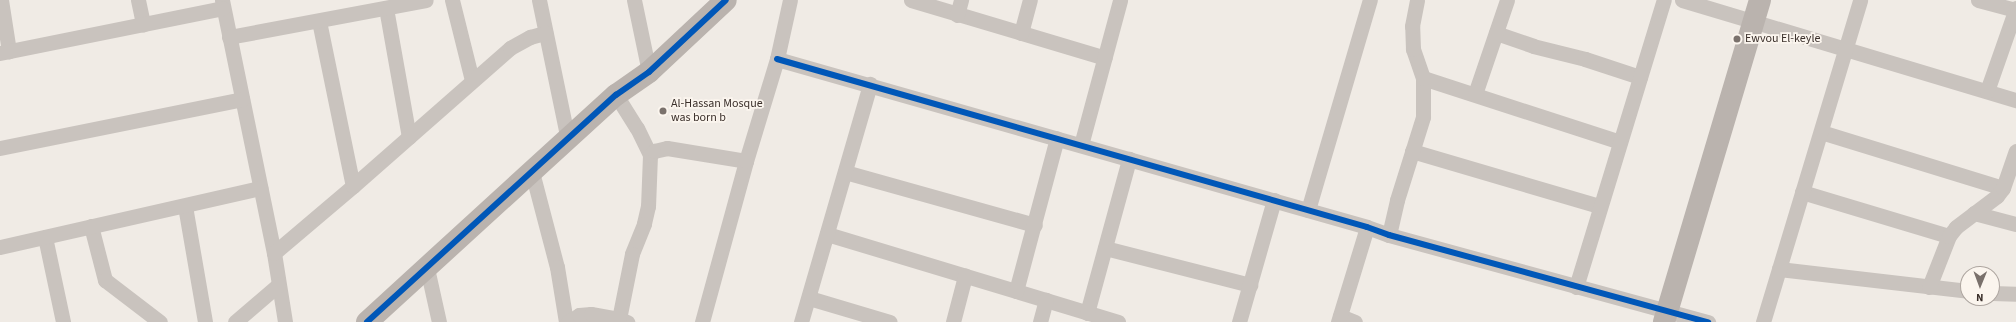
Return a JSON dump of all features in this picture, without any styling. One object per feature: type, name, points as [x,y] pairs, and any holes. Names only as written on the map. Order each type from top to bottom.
[{"type":"street","points":[[1,0],[5,52],[143,24],[223,4],[274,253],[285,322]]},
{"type":"street","points":[[138,0],[143,24]]},
{"type":"street","points":[[229,37],[426,0]]},
{"type":"street","points":[[452,0],[472,80]]},
{"type":"street","points":[[539,0],[568,140]]},
{"type":"street","points":[[634,0],[649,72]]},
{"type":"street","points":[[702,322],[746,161],[777,59],[790,0]]},
{"type":"street","points":[[911,0],[1105,58]]},
{"type":"street","points":[[957,15],[961,0]]},
{"type":"street","points":[[1021,33],[1030,0]]},
{"type":"street","points":[[1081,145],[1120,0]]},
{"type":"street","points":[[1308,210],[1370,0]]},
{"type":"street","points":[[1389,235],[1397,200],[1423,117],[1423,78],[1413,49],[1412,26],[1417,0]]},
{"type":"street","points":[[1475,94],[1508,0]]},
{"type":"street","points":[[1576,287],[1599,206],[1664,0]]},
{"type":"street","points":[[1682,0],[2016,100]]},
{"type":"street","points":[[1666,316],[1760,0]]},
{"type":"street","points":[[1763,322],[1860,0]]},
{"type":"street","points":[[1978,0],[2015,9],[1987,91]]},
{"type":"street","points":[[367,322],[616,95],[649,72],[721,3]]},
{"type":"street","points":[[386,8],[409,137]]},
{"type":"street","points":[[319,21],[353,186]]},
{"type":"street","points":[[274,253],[353,186],[472,80],[520,41],[545,33]]},
{"type":"street","points":[[1496,33],[1533,46],[1585,59],[1640,77]]},
{"type":"street","points":[[777,59],[870,84],[1367,227],[1389,235],[1576,287],[1666,316],[1708,322]]},
{"type":"street","points":[[1423,78],[1620,142]]},
{"type":"street","points":[[801,322],[870,84]]},
{"type":"street","points":[[532,172],[557,267],[567,322],[579,315],[591,314],[623,321],[632,254],[644,224],[648,206],[650,155],[637,128],[616,95]]},
{"type":"street","points":[[0,148],[242,99]]},
{"type":"street","points":[[1821,132],[2003,188]]},
{"type":"street","points":[[1016,291],[1035,225],[1057,138]]},
{"type":"street","points":[[650,155],[654,151],[667,148],[746,161]]},
{"type":"street","points":[[1412,151],[1599,206]]},
{"type":"street","points":[[1929,287],[1949,236],[1956,227],[1997,196],[2003,188],[2016,151]]},
{"type":"street","points":[[1086,313],[1130,159]]},
{"type":"street","points":[[845,172],[1035,225]]},
{"type":"street","points":[[0,247],[260,188]]},
{"type":"street","points":[[1802,192],[1949,236]]},
{"type":"street","points":[[1239,322],[1274,200]]},
{"type":"street","points":[[185,206],[205,322]]},
{"type":"street","points":[[1974,213],[2016,224]]},
{"type":"street","points":[[91,226],[105,280],[160,322]]},
{"type":"street","points":[[1355,322],[1339,319],[1367,227]]},
{"type":"street","points":[[827,234],[1118,322]]},
{"type":"street","points":[[44,237],[63,322]]},
{"type":"street","points":[[1105,248],[1250,285]]},
{"type":"street","points":[[427,268],[439,322]]},
{"type":"street","points":[[1779,269],[1960,290]]},
{"type":"street","points":[[953,322],[965,276]]},
{"type":"street","points":[[235,322],[278,284]]},
{"type":"street","points":[[2000,293],[2016,294]]},
{"type":"street","points":[[808,298],[890,322]]},
{"type":"street","points":[[1040,322],[1046,300]]},
{"type":"cycle path","points":[[367,322],[616,95],[649,72],[726,0]]},
{"type":"cycle path","points":[[777,59],[1367,227],[1389,235],[1708,322]]},
{"type":"place","name":"Ewvou El-keyle","points":[[1737,39]]},
{"type":"place","name":"Al-Hassan Mosque was born b","points":[[663,111]]}]
